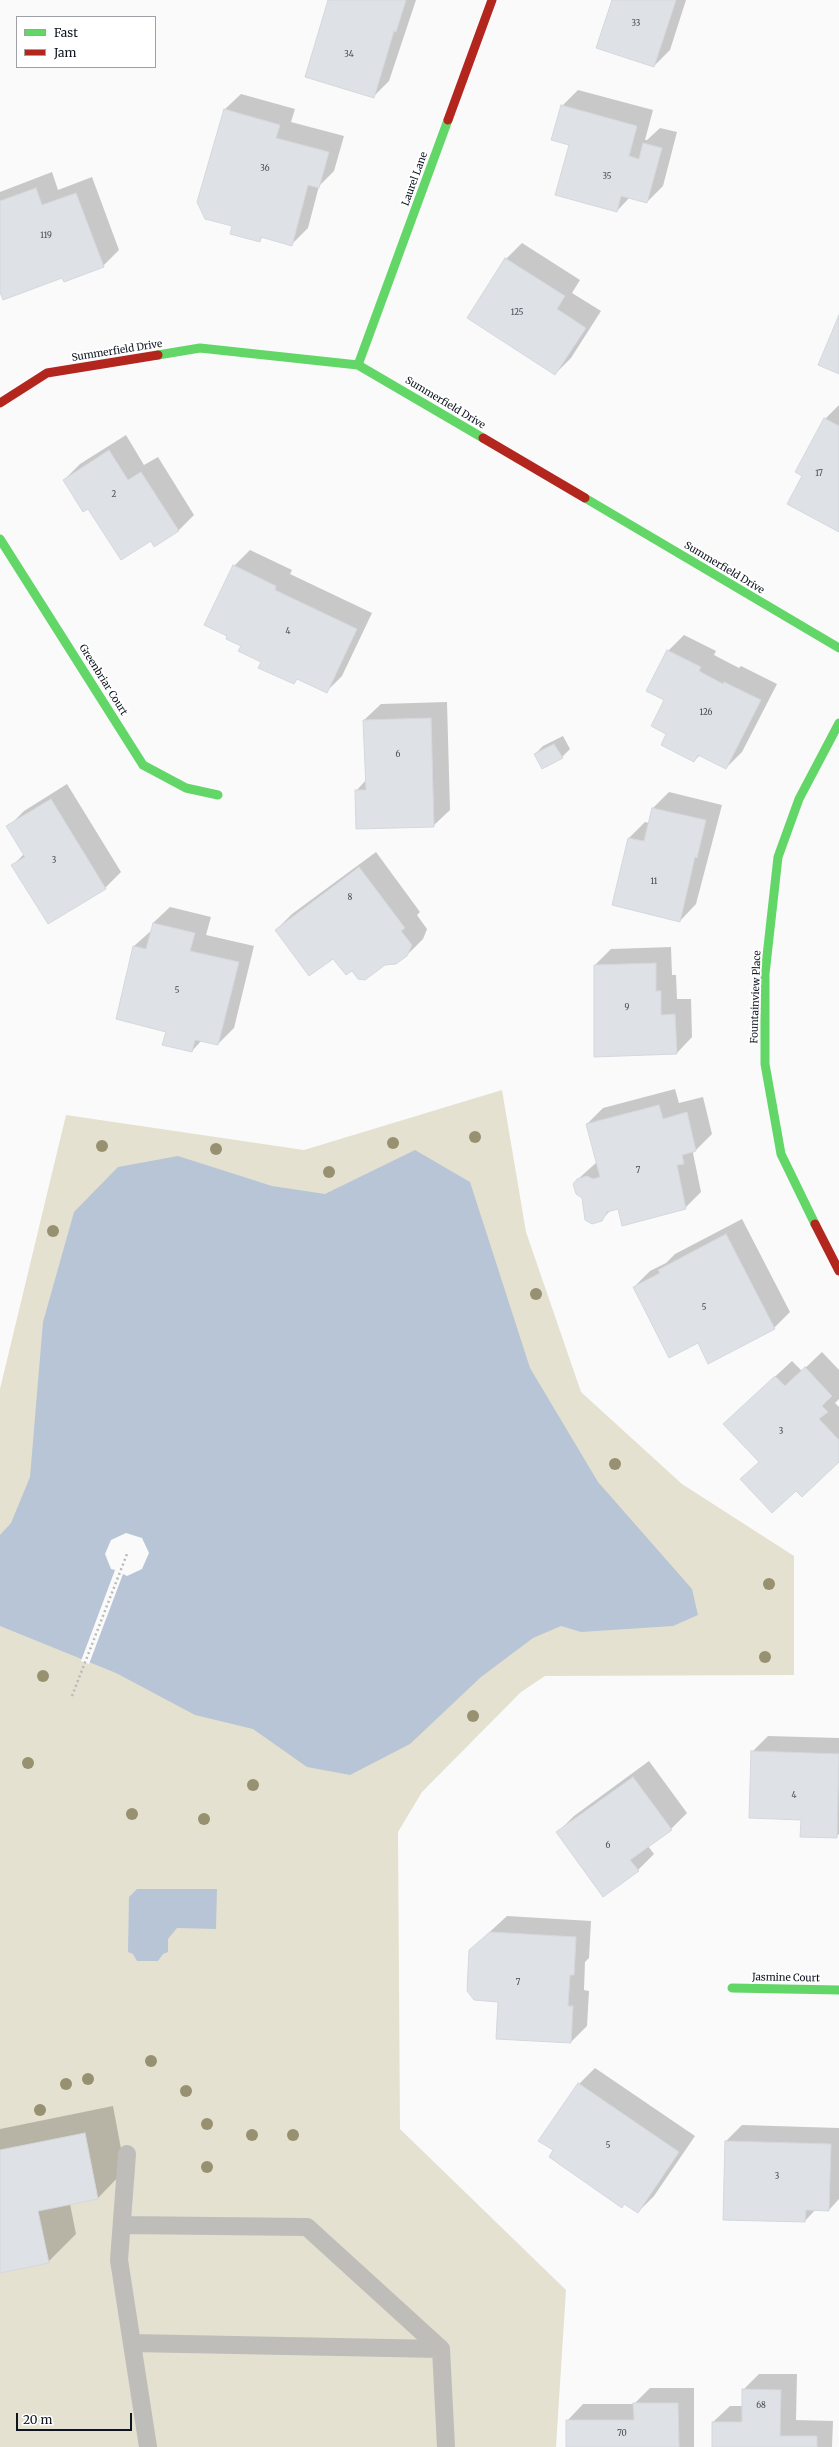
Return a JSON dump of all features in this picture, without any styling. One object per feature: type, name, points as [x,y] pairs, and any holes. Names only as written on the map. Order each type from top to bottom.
[{"type":"street","name":"Laurel Lane","points":[[358,365],[492,0]]},
{"type":"street","name":"Summerfield Drive","points":[[0,403],[46,373],[200,348],[358,365],[839,648]]},
{"type":"street","name":"Greenbriar Court","points":[[0,539],[143,765],[186,788],[218,795]]},
{"type":"street","name":"Fountainview Place","points":[[839,723],[799,800],[778,857],[765,974],[765,1064],[781,1154],[834,1264],[839,1271]]},
{"type":"street","name":"Jasmine Court","points":[[732,1988],[839,1990]]},
{"type":"lane","points":[[127,2154],[118,2260],[148,2447]]},
{"type":"lane","points":[[122,2225],[307,2227],[441,2349],[446,2447]]},
{"type":"lane","points":[[132,2343],[441,2349]]},
{"type":"path","points":[[72,1696],[127,1554]]},
{"type":"shaded area","points":[[502,1090],[526,1232],[581,1392],[682,1484],[794,1556],[794,1675],[545,1676],[521,1692],[422,1792],[398,1832],[400,2129],[566,2290],[556,2447],[0,2447],[0,1389],[66,1115],[304,1150]]},
{"type":"water","points":[[415,1150],[470,1182],[530,1368],[598,1482],[692,1589],[698,1615],[673,1626],[581,1632],[561,1626],[533,1638],[481,1677],[410,1744],[350,1775],[307,1767],[253,1729],[195,1715],[116,1673],[0,1626],[0,1535],[11,1523],[30,1477],[43,1322],[74,1212],[118,1167],[178,1156],[272,1186],[325,1194]]},
{"type":"water","points":[[137,1889],[217,1889],[216,1929],[177,1928],[168,1939],[168,1952],[163,1954],[158,1961],[137,1961],[133,1954],[128,1952],[129,1897]]},
{"type":"pier","points":[[126,1533],[142,1538],[149,1553],[142,1569],[127,1576],[123,1574],[89,1664],[81,1661],[115,1570],[111,1569],[105,1554],[111,1540]]},
{"type":"building","points":[[328,0],[406,0],[396,32],[394,31],[374,98],[305,77]]},
{"type":"building","points":[[612,0],[676,0],[654,67],[596,48]]},
{"type":"building","points":[[561,105],[637,126],[629,156],[639,159],[643,143],[662,148],[647,203],[621,196],[617,212],[555,195],[569,145],[551,140]]},
{"type":"building","points":[[224,109],[280,125],[276,138],[329,152],[319,188],[308,185],[292,246],[261,237],[260,242],[230,234],[232,226],[205,219],[197,202]]},
{"type":"building","points":[[36,188],[42,205],[76,193],[104,267],[64,282],[62,278],[3,300],[0,292],[0,201]]},
{"type":"building","points":[[505,258],[565,296],[557,309],[586,328],[555,375],[467,318]]},
{"type":"building","points":[[839,315],[839,374],[818,365]]},
{"type":"building","points":[[824,418],[839,426],[839,532],[787,504],[802,476],[795,472]]},
{"type":"building","points":[[109,450],[128,480],[141,472],[179,531],[154,547],[151,541],[121,560],[88,509],[83,512],[63,480]]},
{"type":"building","points":[[233,565],[276,586],[275,590],[357,629],[327,693],[297,679],[294,684],[258,668],[261,662],[238,651],[241,646],[226,639],[227,636],[204,625]]},
{"type":"building","points":[[667,650],[701,667],[699,671],[723,684],[724,682],[761,700],[726,769],[698,755],[694,762],[661,745],[666,734],[651,726],[664,700],[646,691]]},
{"type":"building","points":[[431,718],[434,827],[356,829],[355,790],[366,790],[363,720]]},
{"type":"building","points":[[554,744],[563,758],[542,769],[534,754]]},
{"type":"building","points":[[51,799],[106,889],[48,924],[11,865],[25,857],[6,826]]},
{"type":"building","points":[[652,808],[706,820],[697,858],[695,857],[680,922],[612,905],[628,838],[644,841]]},
{"type":"building","points":[[359,867],[405,928],[401,931],[412,945],[407,956],[396,964],[385,965],[365,980],[358,979],[352,971],[346,975],[333,959],[309,976],[275,930]]},
{"type":"building","points":[[153,923],[195,933],[190,951],[239,962],[218,1045],[195,1040],[192,1052],[162,1045],[166,1032],[116,1019],[133,946],[146,949]]},
{"type":"building","points":[[656,963],[656,991],[661,991],[661,1015],[675,1014],[677,1054],[594,1057],[594,965]]},
{"type":"building","points":[[659,1105],[663,1119],[687,1112],[696,1151],[682,1155],[684,1164],[677,1165],[686,1209],[622,1226],[618,1209],[607,1212],[602,1221],[592,1224],[585,1220],[582,1198],[576,1194],[573,1184],[577,1179],[587,1176],[593,1179],[600,1177],[586,1124]]},
{"type":"building","points":[[726,1234],[775,1329],[708,1364],[698,1343],[669,1358],[633,1287],[660,1273],[658,1270]]},
{"type":"building","points":[[805,1367],[832,1396],[822,1406],[828,1412],[819,1419],[839,1440],[839,1462],[802,1497],[796,1491],[772,1513],[740,1479],[759,1462],[723,1424],[775,1376],[785,1386]]},
{"type":"building","points":[[751,1751],[839,1754],[837,1838],[800,1837],[801,1820],[749,1818]]},
{"type":"building","points":[[633,1777],[672,1830],[630,1860],[639,1871],[603,1897],[556,1832]]},
{"type":"building","points":[[490,1932],[576,1937],[574,1975],[570,1975],[568,2006],[573,2006],[571,2043],[496,2039],[498,2002],[474,2000],[467,1991],[469,1950]]},
{"type":"building","points":[[578,2083],[679,2152],[638,2213],[624,2204],[622,2208],[549,2157],[553,2150],[538,2141]]},
{"type":"building","points":[[85,2133],[98,2199],[38,2211],[49,2263],[0,2273],[0,2150]]},
{"type":"building","points":[[725,2141],[831,2144],[829,2211],[806,2210],[805,2222],[723,2220]]},
{"type":"building","points":[[742,2389],[781,2390],[780,2436],[817,2436],[817,2447],[712,2447],[712,2422],[742,2422]]},
{"type":"building","points":[[633,2403],[678,2403],[679,2447],[566,2447],[566,2420],[634,2420]]},
{"type":"traffic: fast","points":[[358,365],[448,120]]},
{"type":"traffic: fast","points":[[158,355],[200,348],[358,365],[483,438]]},
{"type":"traffic: fast","points":[[585,498],[839,648]]},
{"type":"traffic: fast","points":[[0,539],[143,765],[186,788],[218,795]]},
{"type":"traffic: fast","points":[[815,1224],[781,1154],[765,1064],[765,974],[778,857],[799,799],[839,723]]},
{"type":"traffic: fast","points":[[732,1988],[839,1990]]},
{"type":"traffic: jam","points":[[448,120],[492,0]]},
{"type":"traffic: jam","points":[[0,403],[47,373],[158,355]]},
{"type":"traffic: jam","points":[[483,438],[585,498]]},
{"type":"traffic: jam","points":[[815,1224],[839,1271]]}]
